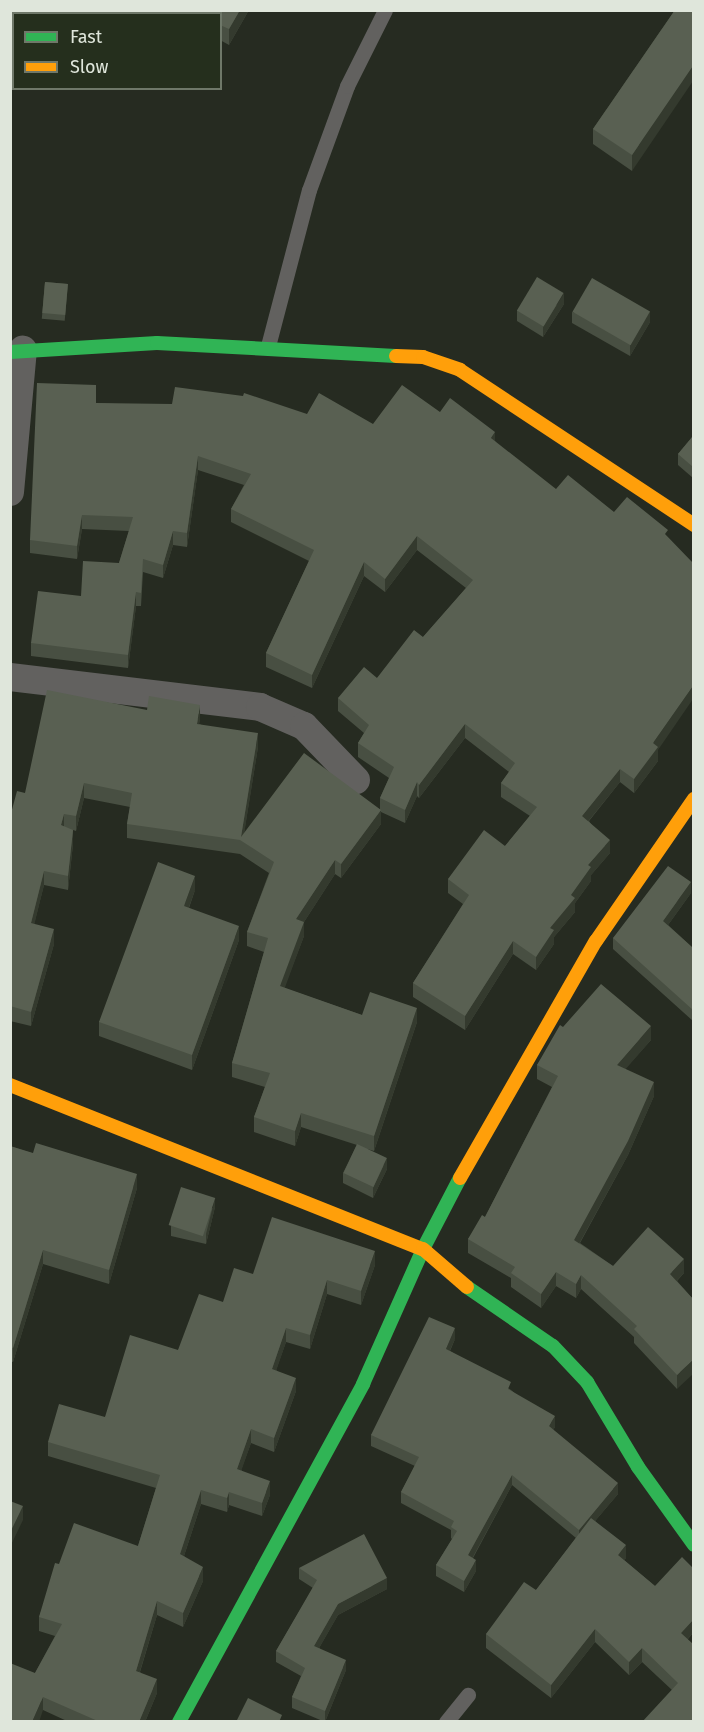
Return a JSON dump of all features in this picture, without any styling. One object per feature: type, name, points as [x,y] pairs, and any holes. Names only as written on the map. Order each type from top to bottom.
[{"type":"street","points":[[10,492],[17,351],[157,343],[268,346],[423,357],[460,370],[693,525]]},
{"type":"street","points":[[10,677],[260,706],[304,726],[356,780]]},
{"type":"street","points":[[179,1722],[294,1518],[363,1383],[423,1249],[483,1134],[567,988],[693,799]]},
{"type":"street","points":[[10,1085],[423,1249],[480,1298],[553,1346],[587,1382],[638,1467],[693,1545]]},
{"type":"lane","points":[[268,346],[309,189],[347,86],[385,10]]},
{"type":"lane","points":[[446,1722],[468,1695]]},
{"type":"building","points":[[196,10],[240,10],[229,29],[222,26],[222,12],[198,12]]},
{"type":"building","points":[[675,10],[693,11],[693,66],[632,155],[593,129]]},
{"type":"building","points":[[537,277],[564,293],[543,326],[517,310]]},
{"type":"building","points":[[592,278],[650,312],[631,345],[572,312]]},
{"type":"building","points":[[45,282],[68,284],[65,315],[42,313]]},
{"type":"building","points":[[37,383],[96,385],[96,403],[172,404],[175,387],[243,396],[244,393],[307,414],[319,393],[373,424],[402,385],[440,412],[450,398],[495,432],[491,438],[556,489],[568,475],[614,512],[627,497],[668,530],[665,534],[693,563],[693,686],[653,743],[658,747],[634,779],[620,769],[582,816],[610,840],[588,865],[591,867],[571,895],[575,898],[550,928],[554,930],[536,957],[513,941],[465,1016],[413,983],[469,895],[448,879],[484,830],[505,846],[537,807],[501,783],[515,763],[465,724],[419,785],[417,782],[405,810],[380,798],[394,767],[358,743],[369,725],[338,698],[364,667],[377,678],[414,630],[423,637],[473,580],[417,536],[385,579],[364,562],[312,675],[266,653],[314,550],[231,509],[251,474],[198,456],[187,533],[173,531],[163,565],[143,559],[141,593],[136,592],[128,655],[31,643],[38,591],[81,596],[83,561],[119,563],[133,517],[82,515],[77,546],[30,540]]},
{"type":"building","points":[[693,436],[693,467],[678,454]]},
{"type":"building","points":[[47,690],[147,710],[149,696],[200,705],[197,724],[258,733],[241,837],[304,753],[381,810],[341,864],[335,860],[296,919],[304,922],[280,986],[362,1015],[370,992],[417,1008],[374,1136],[301,1113],[295,1131],[254,1117],[270,1073],[232,1063],[268,938],[247,932],[274,862],[240,840],[127,824],[132,793],[84,783],[76,816],[64,814],[61,825],[73,830],[68,876],[44,871],[31,923],[54,929],[31,1012],[10,1006],[10,817],[17,791],[25,793]]},
{"type":"building","points":[[158,862],[195,876],[184,906],[239,926],[192,1055],[99,1022]]},
{"type":"building","points":[[668,866],[691,882],[663,921],[693,948],[693,1010],[613,938]]},
{"type":"building","points":[[601,984],[651,1026],[617,1065],[654,1082],[628,1141],[574,1240],[613,1266],[648,1227],[684,1259],[670,1274],[693,1299],[693,1360],[677,1375],[634,1329],[637,1326],[581,1275],[576,1284],[556,1272],[541,1294],[511,1273],[515,1267],[468,1239],[482,1215],[485,1217],[558,1076],[537,1065],[560,1025],[563,1027]]},
{"type":"building","points":[[36,1143],[137,1174],[109,1270],[43,1250],[13,1348],[10,1347],[10,1146],[33,1153]]},
{"type":"building","points":[[357,1144],[387,1158],[373,1187],[343,1173]]},
{"type":"building","points":[[181,1187],[215,1198],[203,1236],[169,1225]]},
{"type":"building","points":[[272,1217],[375,1251],[361,1291],[327,1280],[310,1335],[286,1328],[272,1369],[296,1378],[274,1438],[251,1429],[237,1469],[270,1481],[262,1503],[229,1492],[227,1498],[201,1490],[180,1554],[203,1567],[183,1613],[157,1601],[136,1671],[157,1679],[139,1722],[100,1722],[43,1697],[32,1722],[10,1722],[10,1663],[35,1673],[62,1624],[39,1617],[55,1563],[59,1564],[74,1523],[138,1546],[160,1475],[48,1442],[59,1404],[105,1417],[130,1335],[178,1350],[199,1294],[223,1302],[234,1268],[253,1274]]},
{"type":"building","points":[[429,1317],[455,1328],[446,1349],[511,1382],[508,1389],[555,1416],[549,1426],[618,1483],[579,1530],[512,1475],[468,1555],[476,1560],[464,1581],[436,1565],[457,1531],[451,1527],[454,1521],[401,1492],[419,1457],[371,1435]]},
{"type":"building","points":[[10,1501],[23,1506],[10,1533]]},
{"type":"building","points":[[591,1518],[626,1545],[618,1555],[655,1586],[682,1557],[693,1568],[693,1620],[681,1633],[693,1644],[693,1722],[642,1722],[678,1683],[642,1648],[629,1662],[595,1629],[551,1685],[486,1634],[524,1582],[536,1590]]},
{"type":"building","points":[[364,1534],[387,1578],[338,1604],[314,1646],[346,1660],[325,1711],[292,1697],[305,1668],[276,1651],[317,1580],[299,1568]]},
{"type":"building","points":[[248,1698],[282,1715],[279,1722],[236,1722]]},
{"type":"traffic: fast","points":[[10,352],[157,343],[396,356]]},
{"type":"traffic: fast","points":[[179,1722],[363,1384],[423,1249],[460,1178]]},
{"type":"traffic: fast","points":[[467,1287],[553,1346],[587,1382],[638,1467],[694,1545]]},
{"type":"traffic: slow","points":[[396,356],[423,357],[460,370],[694,525]]},
{"type":"traffic: slow","points":[[460,1178],[596,941],[694,799]]},
{"type":"traffic: slow","points":[[10,1085],[423,1249],[467,1287]]}]
